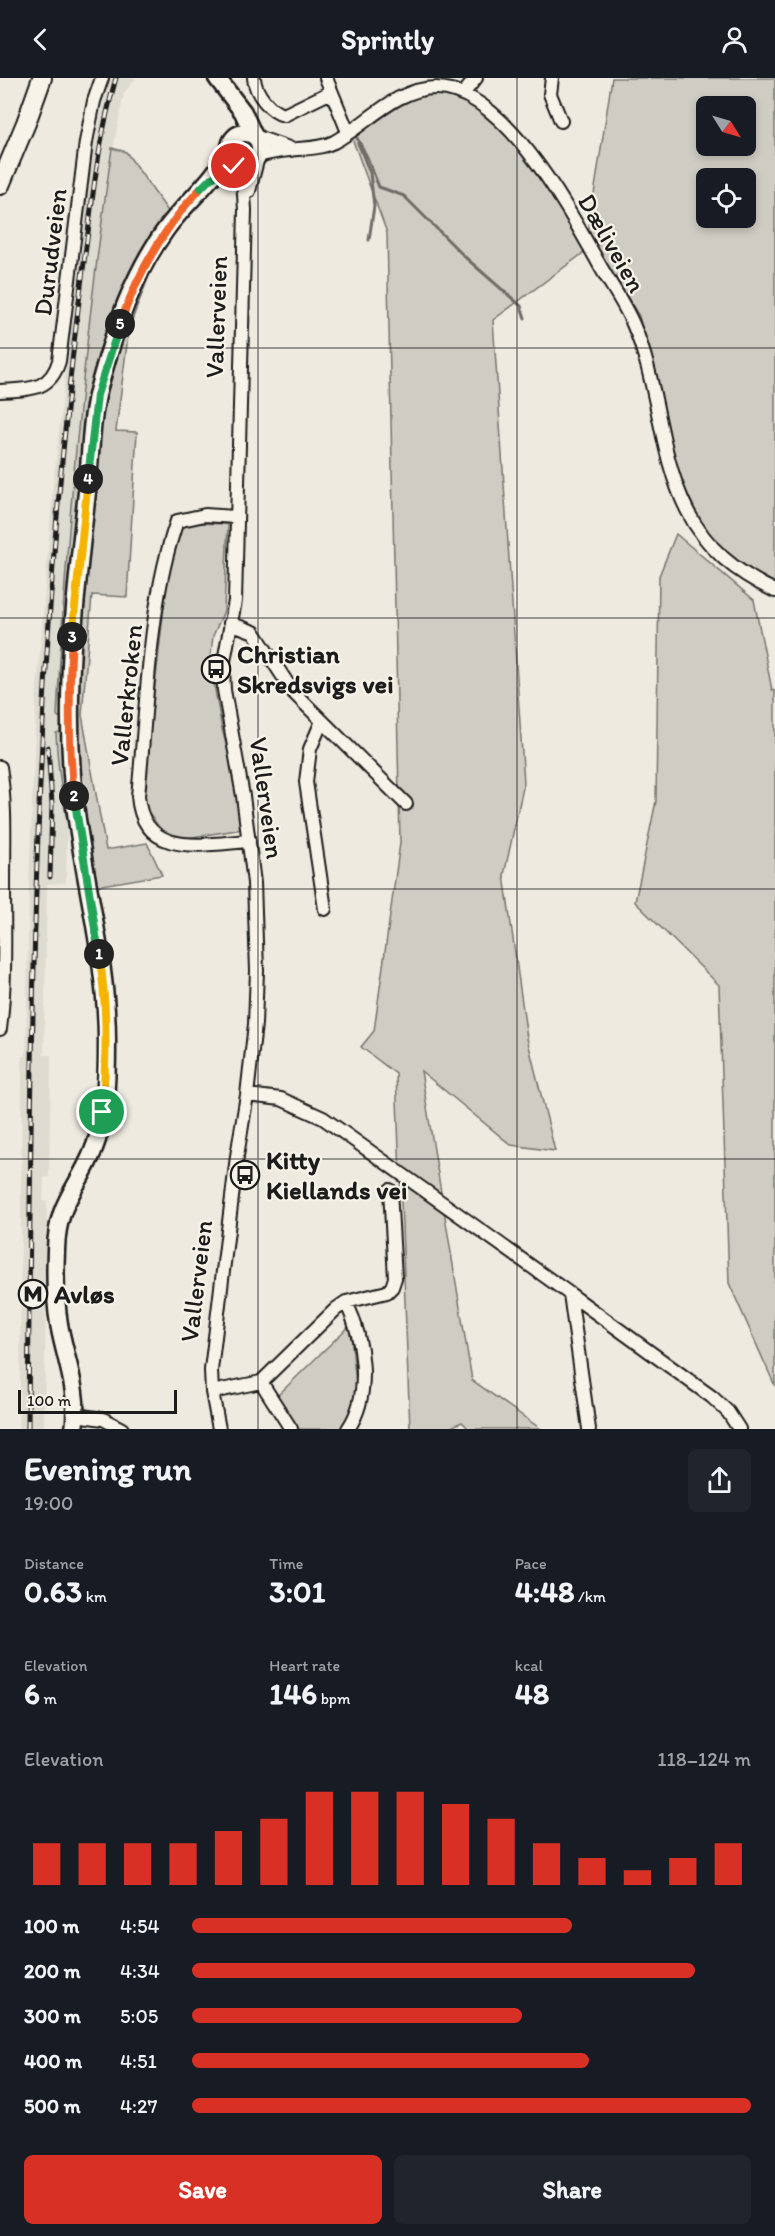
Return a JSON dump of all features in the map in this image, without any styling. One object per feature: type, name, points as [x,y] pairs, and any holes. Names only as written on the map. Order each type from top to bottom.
[{"type":"main road","points":[[0,184],[42,78]]},
{"type":"street","name":"Durudveien","points":[[0,391],[40,386],[51,379],[56,372],[86,142],[94,101],[102,78]]},
{"type":"street","points":[[217,78],[247,120],[244,139],[232,155],[250,159]]},
{"type":"street","points":[[254,78],[254,84],[263,99],[284,115],[331,92]]},
{"type":"street","points":[[326,78],[348,132]]},
{"type":"street","points":[[463,94],[476,78]]},
{"type":"street","points":[[552,78],[550,94],[561,121]]},
{"type":"street","name":"Dæliveien","points":[[244,139],[293,149],[310,149],[332,143],[403,95],[418,90],[452,89],[482,105],[531,154],[568,209],[633,324],[644,355],[675,480],[687,510],[714,551],[744,576],[775,591]]},
{"type":"street","points":[[210,179],[250,159],[261,150],[244,139]]},
{"type":"street","points":[[122,1429],[103,1419],[75,1422],[74,1390],[57,1304],[56,1248],[59,1220],[62,1209],[93,1153],[98,1136],[107,1049],[107,1014],[102,974],[76,814],[71,762],[72,627],[93,413],[105,367],[136,280],[163,233],[244,139]]},
{"type":"street","name":"Dæliveien","points":[[250,159],[293,149]]},
{"type":"street","name":"Vallerveien","points":[[219,1429],[212,1392],[211,1370],[247,1095],[255,1024],[257,971],[254,883],[238,765],[224,690],[223,667],[235,601],[245,210],[250,159]]},
{"type":"street","name":"Vallerkroken","points":[[236,517],[191,517],[177,521],[159,596],[138,796],[140,812],[146,824],[165,840],[183,845],[249,841]]},
{"type":"street","points":[[231,623],[254,632],[293,692],[406,804]]},
{"type":"street","points":[[322,721],[309,749],[306,782],[325,909]]},
{"type":"street","points":[[0,767],[3,1007],[0,1029]]},
{"type":"street","points":[[247,1095],[281,1099],[323,1118],[712,1396],[728,1412],[739,1429]]},
{"type":"street","points":[[212,1392],[261,1382],[346,1302],[387,1292],[392,1287],[395,1278],[395,1258],[390,1190]]},
{"type":"street","points":[[570,1294],[589,1429]]},
{"type":"street","points":[[346,1302],[360,1340],[362,1380],[362,1400],[356,1417],[348,1429]]},
{"type":"street","points":[[261,1382],[291,1429]]},
{"type":"shaded area","points":[[109,78],[136,78],[124,93],[108,175],[82,393],[62,607],[57,716],[61,717],[60,733],[56,733],[57,758],[67,829],[66,883],[47,884],[44,1055],[51,1055],[49,1177],[44,1178],[43,1201],[47,1201],[44,1429],[23,1429],[18,1428],[22,1056],[26,1056],[29,885],[36,702],[53,487],[72,311],[90,172]]},
{"type":"shaded area","points":[[612,78],[775,78],[775,589],[713,547],[679,476],[639,316],[588,233]]},
{"type":"shaded area","points":[[433,88],[464,95],[500,123],[540,175],[586,251],[493,320],[524,783],[504,875],[527,1038],[555,1151],[511,1145],[421,1071],[472,1380],[541,1429],[469,1429],[462,1422],[447,1429],[410,1429],[396,1074],[361,1047],[374,1031],[400,843],[387,233],[352,138],[404,98]]},
{"type":"shaded area","points":[[112,148],[126,152],[177,224],[162,242],[129,328],[116,431],[137,432],[127,597],[92,595],[82,715],[106,850],[147,843],[162,875],[84,888],[65,812],[56,733],[60,732],[61,718],[57,716],[61,645],[78,431],[93,289]]},
{"type":"shaded area","points":[[197,523],[228,524],[224,611],[213,636],[210,662],[222,729],[239,794],[243,829],[186,838],[163,833],[145,807],[145,773],[170,555],[181,527]]},
{"type":"shaded area","points":[[676,534],[754,600],[772,690],[775,691],[775,1386],[729,1283],[719,985],[635,902],[656,801],[659,576]]},
{"type":"shaded area","points":[[350,1325],[357,1394],[354,1411],[343,1429],[298,1429],[276,1397]]},
{"type":"waterway","points":[[357,138],[379,187],[404,196],[466,258],[521,306],[525,318]]},
{"type":"waterway","points":[[358,143],[370,173],[374,206],[369,240]]},
{"type":"railway","points":[[28,1429],[35,925],[39,799],[54,547],[76,323],[96,169],[116,78]]},
{"type":"railway","points":[[48,747],[52,804],[50,877]]},
{"type":"place","name":"Christian Skredsvigs vei","points":[[216,669]]},
{"type":"place","name":"Kitty Kiellands vei","points":[[245,1175]]},
{"type":"place","name":"Avløs","points":[[33,1294]]},
{"type":"route","points":[[102,1112],[107,1014],[101,963],[76,814],[71,762],[72,627],[93,413],[122,317],[136,280],[150,254],[176,216],[210,179],[234,166]]}]
